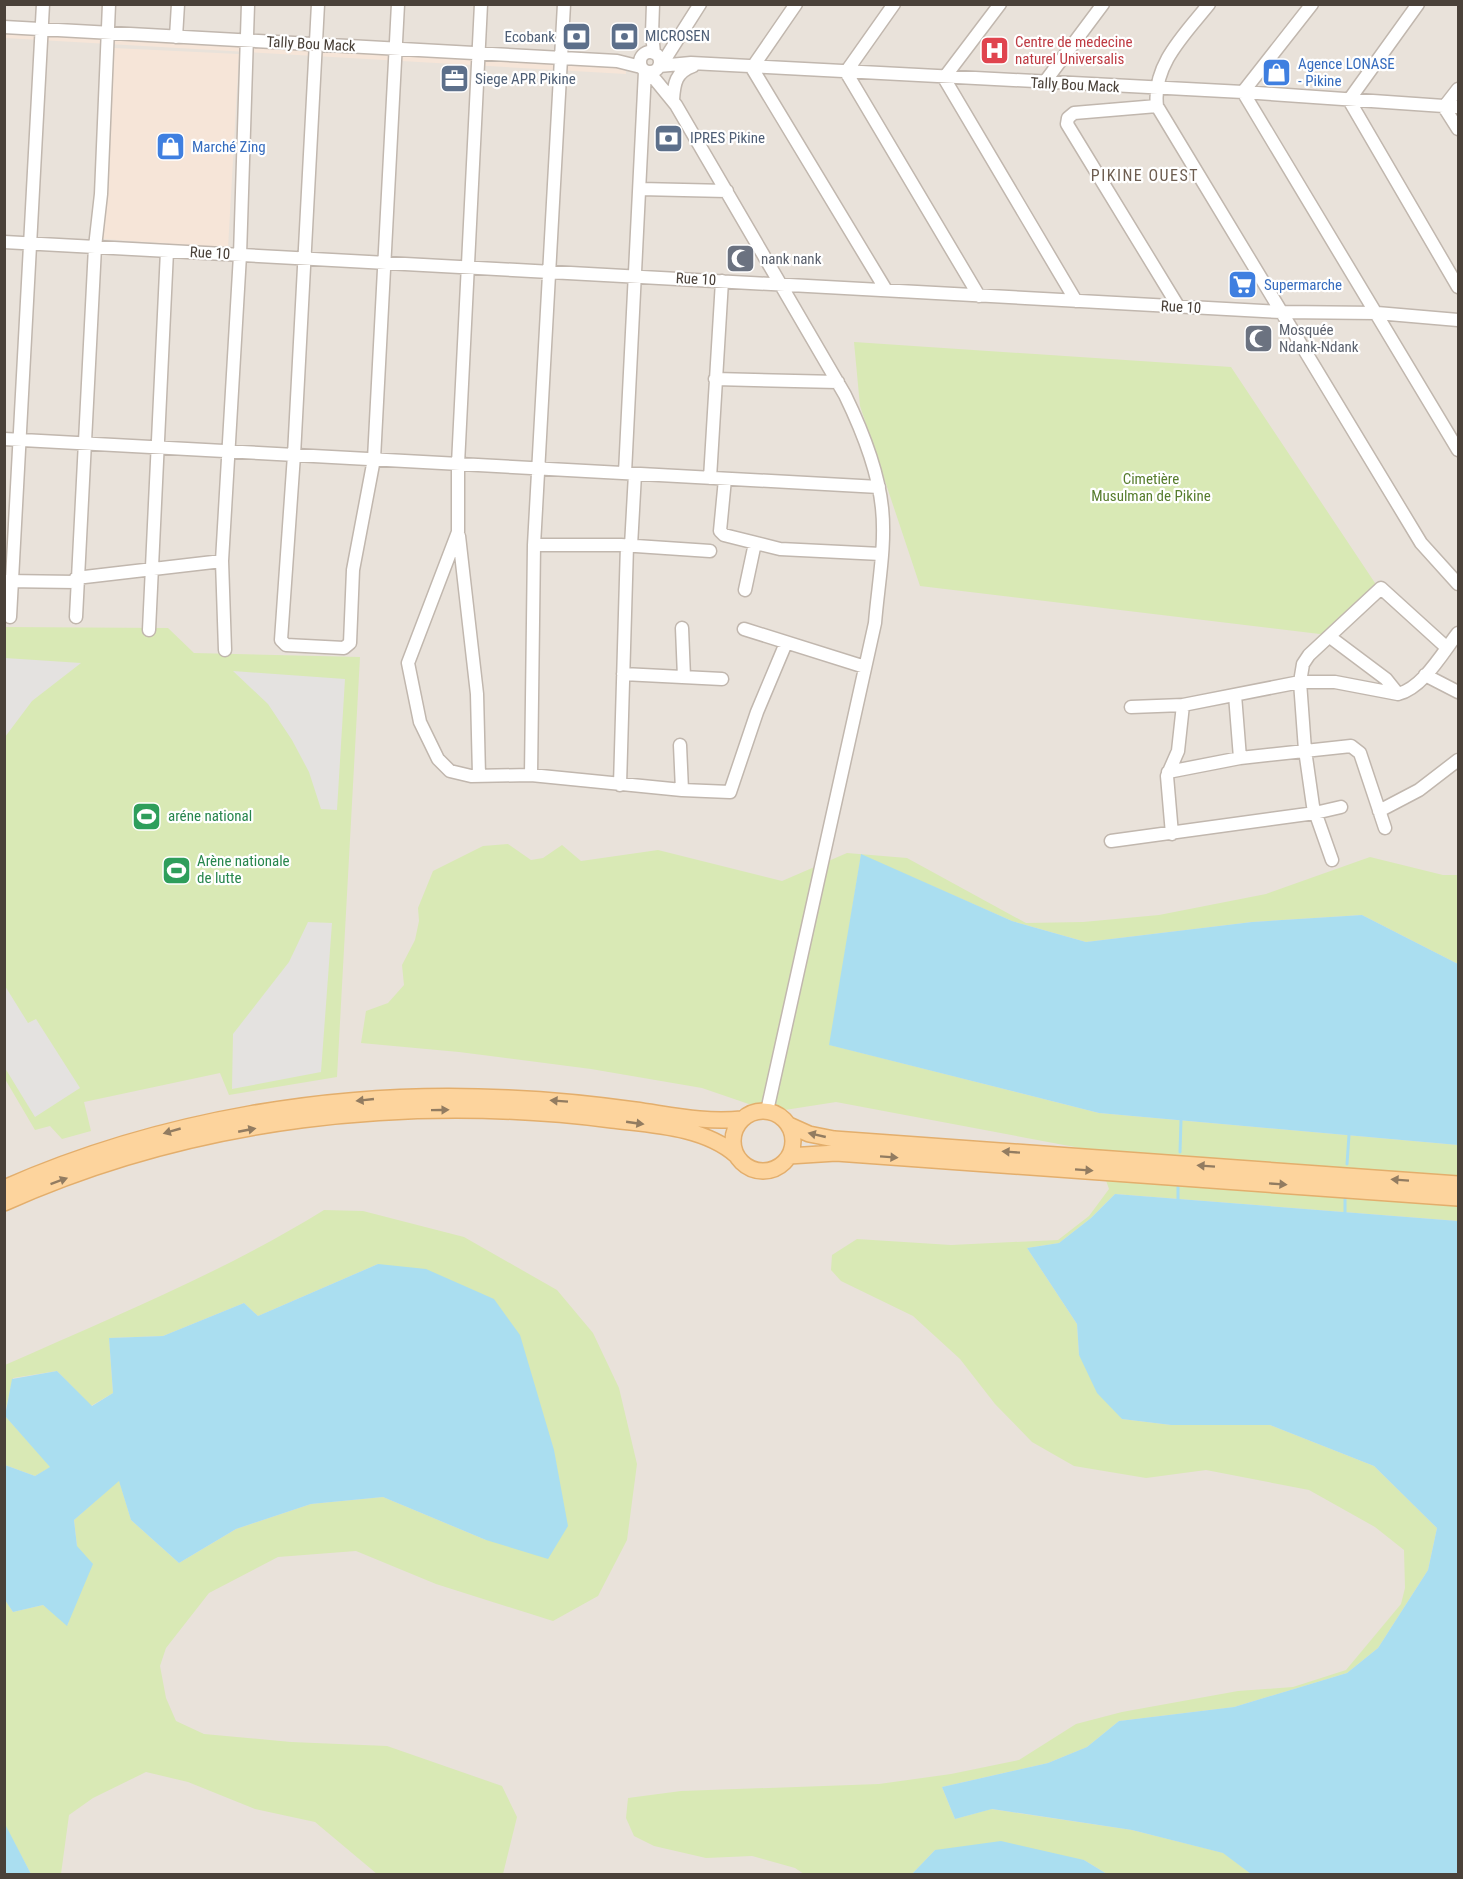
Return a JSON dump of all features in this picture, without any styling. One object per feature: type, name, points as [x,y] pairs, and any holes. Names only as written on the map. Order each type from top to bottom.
[{"type":"main road","points":[[4,1188],[88,1156],[187,1127],[305,1106],[386,1098],[509,1098],[587,1103],[715,1122],[742,1119],[758,1111],[767,1111],[783,1118],[789,1125],[792,1135],[789,1156],[778,1167],[763,1171],[747,1166],[723,1143],[711,1137],[639,1123],[530,1112],[405,1111],[306,1118],[192,1141],[93,1169],[4,1203]]},
{"type":"main road","points":[[736,1155],[733,1136],[742,1119]]},
{"type":"main road","points":[[789,1125],[809,1134],[834,1139],[1458,1184]]},
{"type":"main road","points":[[789,1156],[826,1152],[1458,1197]]},
{"type":"street","points":[[10,617],[8,581],[20,439],[43,4]]},
{"type":"street","points":[[76,617],[76,580],[95,247],[101,194],[109,4]]},
{"type":"street","points":[[176,36],[178,4]]},
{"type":"street","points":[[225,650],[222,561],[240,255],[248,4]]},
{"type":"street","points":[[318,4],[294,455],[281,640],[286,645],[344,648],[350,644],[353,570],[374,459],[398,4]]},
{"type":"street","points":[[479,775],[477,694],[458,532],[458,464],[481,4]]},
{"type":"street","points":[[531,775],[534,544],[564,4]]},
{"type":"street","points":[[620,785],[629,545],[635,276],[640,189],[652,62],[653,4]]},
{"type":"street","points":[[652,62],[700,4]]},
{"type":"street","points":[[796,4],[752,68],[886,290]]},
{"type":"street","points":[[894,4],[846,72],[979,296]]},
{"type":"street","points":[[1000,4],[944,78],[1076,301]]},
{"type":"street","points":[[1044,83],[1103,4]]},
{"type":"street","points":[[1209,4],[1167,58],[1155,89],[1157,106],[1421,543],[1458,584]]},
{"type":"street","points":[[1312,4],[1243,92],[1458,450]]},
{"type":"street","points":[[1418,4],[1348,100],[1458,287]]},
{"type":"street","name":"Tally Bou Mack","points":[[4,27],[478,54],[1243,92],[1458,107]]},
{"type":"street","points":[[652,62],[838,382],[865,439],[879,487],[883,527],[875,623],[767,1111]]},
{"type":"street","points":[[671,97],[674,82],[680,73],[695,63]]},
{"type":"street","points":[[1458,89],[1444,107],[1458,129]]},
{"type":"street","points":[[1157,106],[1074,113],[1068,118],[1067,124],[1178,306]]},
{"type":"street","points":[[640,189],[727,191]]},
{"type":"street","name":"Rue 10","points":[[4,242],[1458,320]]},
{"type":"street","points":[[149,630],[166,251]]},
{"type":"street","points":[[710,478],[722,281]]},
{"type":"street","points":[[715,379],[838,382]]},
{"type":"street","points":[[4,438],[879,487]]},
{"type":"street","points":[[725,478],[721,533],[780,549],[881,554]]},
{"type":"street","points":[[458,532],[408,663],[420,722],[438,759],[450,771],[479,775],[531,775],[724,794],[733,788],[757,712],[786,643]]},
{"type":"street","points":[[745,590],[755,543]]},
{"type":"street","points":[[534,544],[629,545],[711,551]]},
{"type":"street","points":[[8,581],[76,580],[222,561]]},
{"type":"street","points":[[1332,860],[1315,813],[1305,750],[1300,682],[1303,664],[1309,655],[1381,588],[1446,647]]},
{"type":"street","points":[[682,628],[684,677]]},
{"type":"street","points":[[744,629],[865,667]]},
{"type":"street","points":[[1131,707],[1183,705],[1300,682],[1335,682],[1398,694],[1406,692],[1425,675],[1458,633]]},
{"type":"street","points":[[1330,637],[1386,679],[1398,694]]},
{"type":"street","points":[[623,674],[722,679]]},
{"type":"street","points":[[1425,675],[1458,692]]},
{"type":"street","points":[[1235,694],[1240,758]]},
{"type":"street","points":[[1172,834],[1168,772],[1178,751],[1183,705]]},
{"type":"street","points":[[680,744],[682,790]]},
{"type":"street","points":[[1168,772],[1240,758],[1342,746],[1355,747],[1360,753],[1384,828]]},
{"type":"street","points":[[1379,811],[1419,790],[1458,760]]},
{"type":"street","points":[[1111,842],[1315,813],[1341,807]]},
{"type":"shaded area","points":[[5,5],[1458,5],[1458,1874],[5,1874]]},
{"type":"shaded area","points":[[4,20],[625,55],[626,74],[5,38]]},
{"type":"shaded area","name":"Marché Zing","points":[[113,48],[239,54],[228,248],[103,239]]},
{"type":"shaded area","points":[[5,658],[81,663],[32,701],[5,737]]},
{"type":"shaded area","points":[[233,671],[345,679],[337,810],[321,809],[309,772],[292,740],[268,704]]},
{"type":"shaded area","points":[[308,922],[332,923],[321,1072],[232,1089],[233,1034],[289,962]]},
{"type":"shaded area","points":[[5,986],[28,1023],[36,1019],[80,1088],[35,1117],[5,1068]]},
{"type":"green space","name":"Cimetière Musulman de Pikine","points":[[854,342],[1231,367],[1379,589],[1328,635],[920,586],[860,406]]},
{"type":"green space","name":"Arène nationale de lutte","points":[[4,627],[168,628],[194,653],[360,657],[337,1077],[229,1095],[220,1073],[84,1102],[91,1131],[62,1139],[50,1126],[35,1130],[5,1079]]},
{"type":"green space","points":[[508,844],[531,860],[543,858],[562,845],[581,861],[658,850],[782,881],[847,853],[907,858],[1026,923],[1083,922],[1159,915],[1266,894],[1370,857],[1443,875],[1458,875],[1458,964],[1362,915],[1252,922],[1086,942],[1012,921],[861,855],[830,1045],[1099,1113],[1458,1145],[1458,1221],[1115,1194],[1091,1218],[1059,1243],[1027,1248],[1077,1324],[1079,1355],[1122,1419],[1171,1425],[1270,1425],[1374,1466],[1437,1528],[1428,1570],[1378,1648],[1347,1673],[1234,1707],[1119,1721],[1087,1747],[1048,1763],[942,1787],[955,1819],[991,1809],[1132,1830],[1224,1853],[1251,1874],[1107,1874],[1084,1860],[935,1850],[912,1874],[804,1874],[795,1868],[752,1856],[706,1858],[654,1846],[634,1836],[626,1818],[628,1798],[681,1791],[879,1784],[951,1774],[1019,1760],[1076,1724],[1122,1712],[1238,1691],[1293,1687],[1346,1670],[1401,1604],[1405,1588],[1404,1550],[1375,1527],[1309,1490],[1206,1470],[1146,1478],[1074,1466],[1032,1442],[995,1404],[960,1359],[913,1316],[841,1281],[831,1270],[832,1255],[857,1239],[951,1245],[1058,1240],[1089,1216],[1109,1189],[1102,1169],[1080,1148],[836,1102],[772,1112],[702,1088],[591,1069],[459,1052],[361,1043],[366,1011],[388,1003],[404,985],[402,965],[415,940],[419,921],[418,908],[433,871],[483,846]]},
{"type":"green space","points":[[324,1210],[363,1211],[464,1237],[557,1290],[593,1333],[619,1388],[637,1464],[627,1540],[598,1596],[553,1621],[436,1584],[356,1551],[278,1557],[209,1593],[166,1648],[160,1666],[166,1698],[176,1721],[204,1734],[291,1742],[387,1746],[502,1786],[517,1817],[503,1874],[377,1874],[315,1822],[255,1809],[188,1782],[146,1772],[93,1798],[69,1815],[61,1874],[31,1874],[4,1824],[5,1600],[13,1612],[43,1605],[68,1625],[77,1546],[74,1520],[119,1480],[131,1520],[179,1563],[236,1529],[311,1504],[383,1497],[486,1540],[378,1264],[258,1316],[244,1303],[163,1336],[109,1338],[113,1393],[91,1406],[57,1371],[13,1378],[5,1412],[5,1365],[208,1274]]},
{"type":"green space","points":[[5,1416],[51,1467],[35,1476],[5,1465]]},
{"type":"water","points":[[861,854],[1012,921],[1086,942],[1252,922],[1362,915],[1458,964],[1458,1145],[1099,1113],[829,1045]]},
{"type":"water","points":[[1115,1194],[1458,1221],[1458,1874],[1251,1874],[1223,1853],[1132,1830],[992,1809],[955,1819],[942,1787],[1048,1763],[1087,1747],[1119,1721],[1234,1707],[1347,1673],[1378,1648],[1428,1570],[1437,1528],[1374,1466],[1270,1425],[1171,1425],[1122,1419],[1097,1393],[1079,1355],[1077,1324],[1027,1248],[1059,1243],[1091,1218]]},
{"type":"water","points":[[378,1264],[426,1269],[494,1299],[520,1335],[554,1450],[568,1526],[548,1559],[486,1540],[383,1497],[311,1504],[236,1529],[179,1563],[131,1520],[119,1481],[74,1520],[77,1546],[93,1564],[67,1626],[43,1605],[13,1612],[5,1600],[5,1465],[35,1476],[50,1467],[5,1416],[12,1379],[57,1371],[92,1406],[113,1393],[109,1338],[163,1336],[244,1303],[258,1316]]},
{"type":"water","points":[[5,1824],[31,1874],[5,1874]]},
{"type":"water","points":[[1001,1841],[1084,1860],[1107,1874],[912,1874],[935,1850]]},
{"type":"waterway","points":[[1180,1152],[1181,1120]]},
{"type":"waterway","points":[[1347,1164],[1349,1135]]},
{"type":"waterway","points":[[1178,1187],[1178,1199]]},
{"type":"waterway","points":[[1345,1199],[1345,1212]]},
{"type":"place","name":"MICROSEN","points":[[624,36]]},
{"type":"place","name":"Ecobank","points":[[576,37]]},
{"type":"place","name":"Centre de medecine naturel Universalis","points":[[994,51]]},
{"type":"place","name":"Agence LONASE - Pikine","points":[[1277,73]]},
{"type":"place","name":"Siege APR Pikine","points":[[454,79]]},
{"type":"place","name":"IPRES Pikine","points":[[669,138]]},
{"type":"place","name":"Marché Zing","points":[[171,147]]},
{"type":"place","name":"nank nank","points":[[740,259]]},
{"type":"place","name":"Supermarche","points":[[1243,285]]},
{"type":"place","name":"Mosquée Ndank-Ndank","points":[[1258,339]]},
{"type":"place","name":"aréne national","points":[[147,816]]},
{"type":"place","name":"Arène nationale de lutte","points":[[176,870]]},
{"type":"district","name":"PIKINE OUEST","points":[[1145,175]]}]
